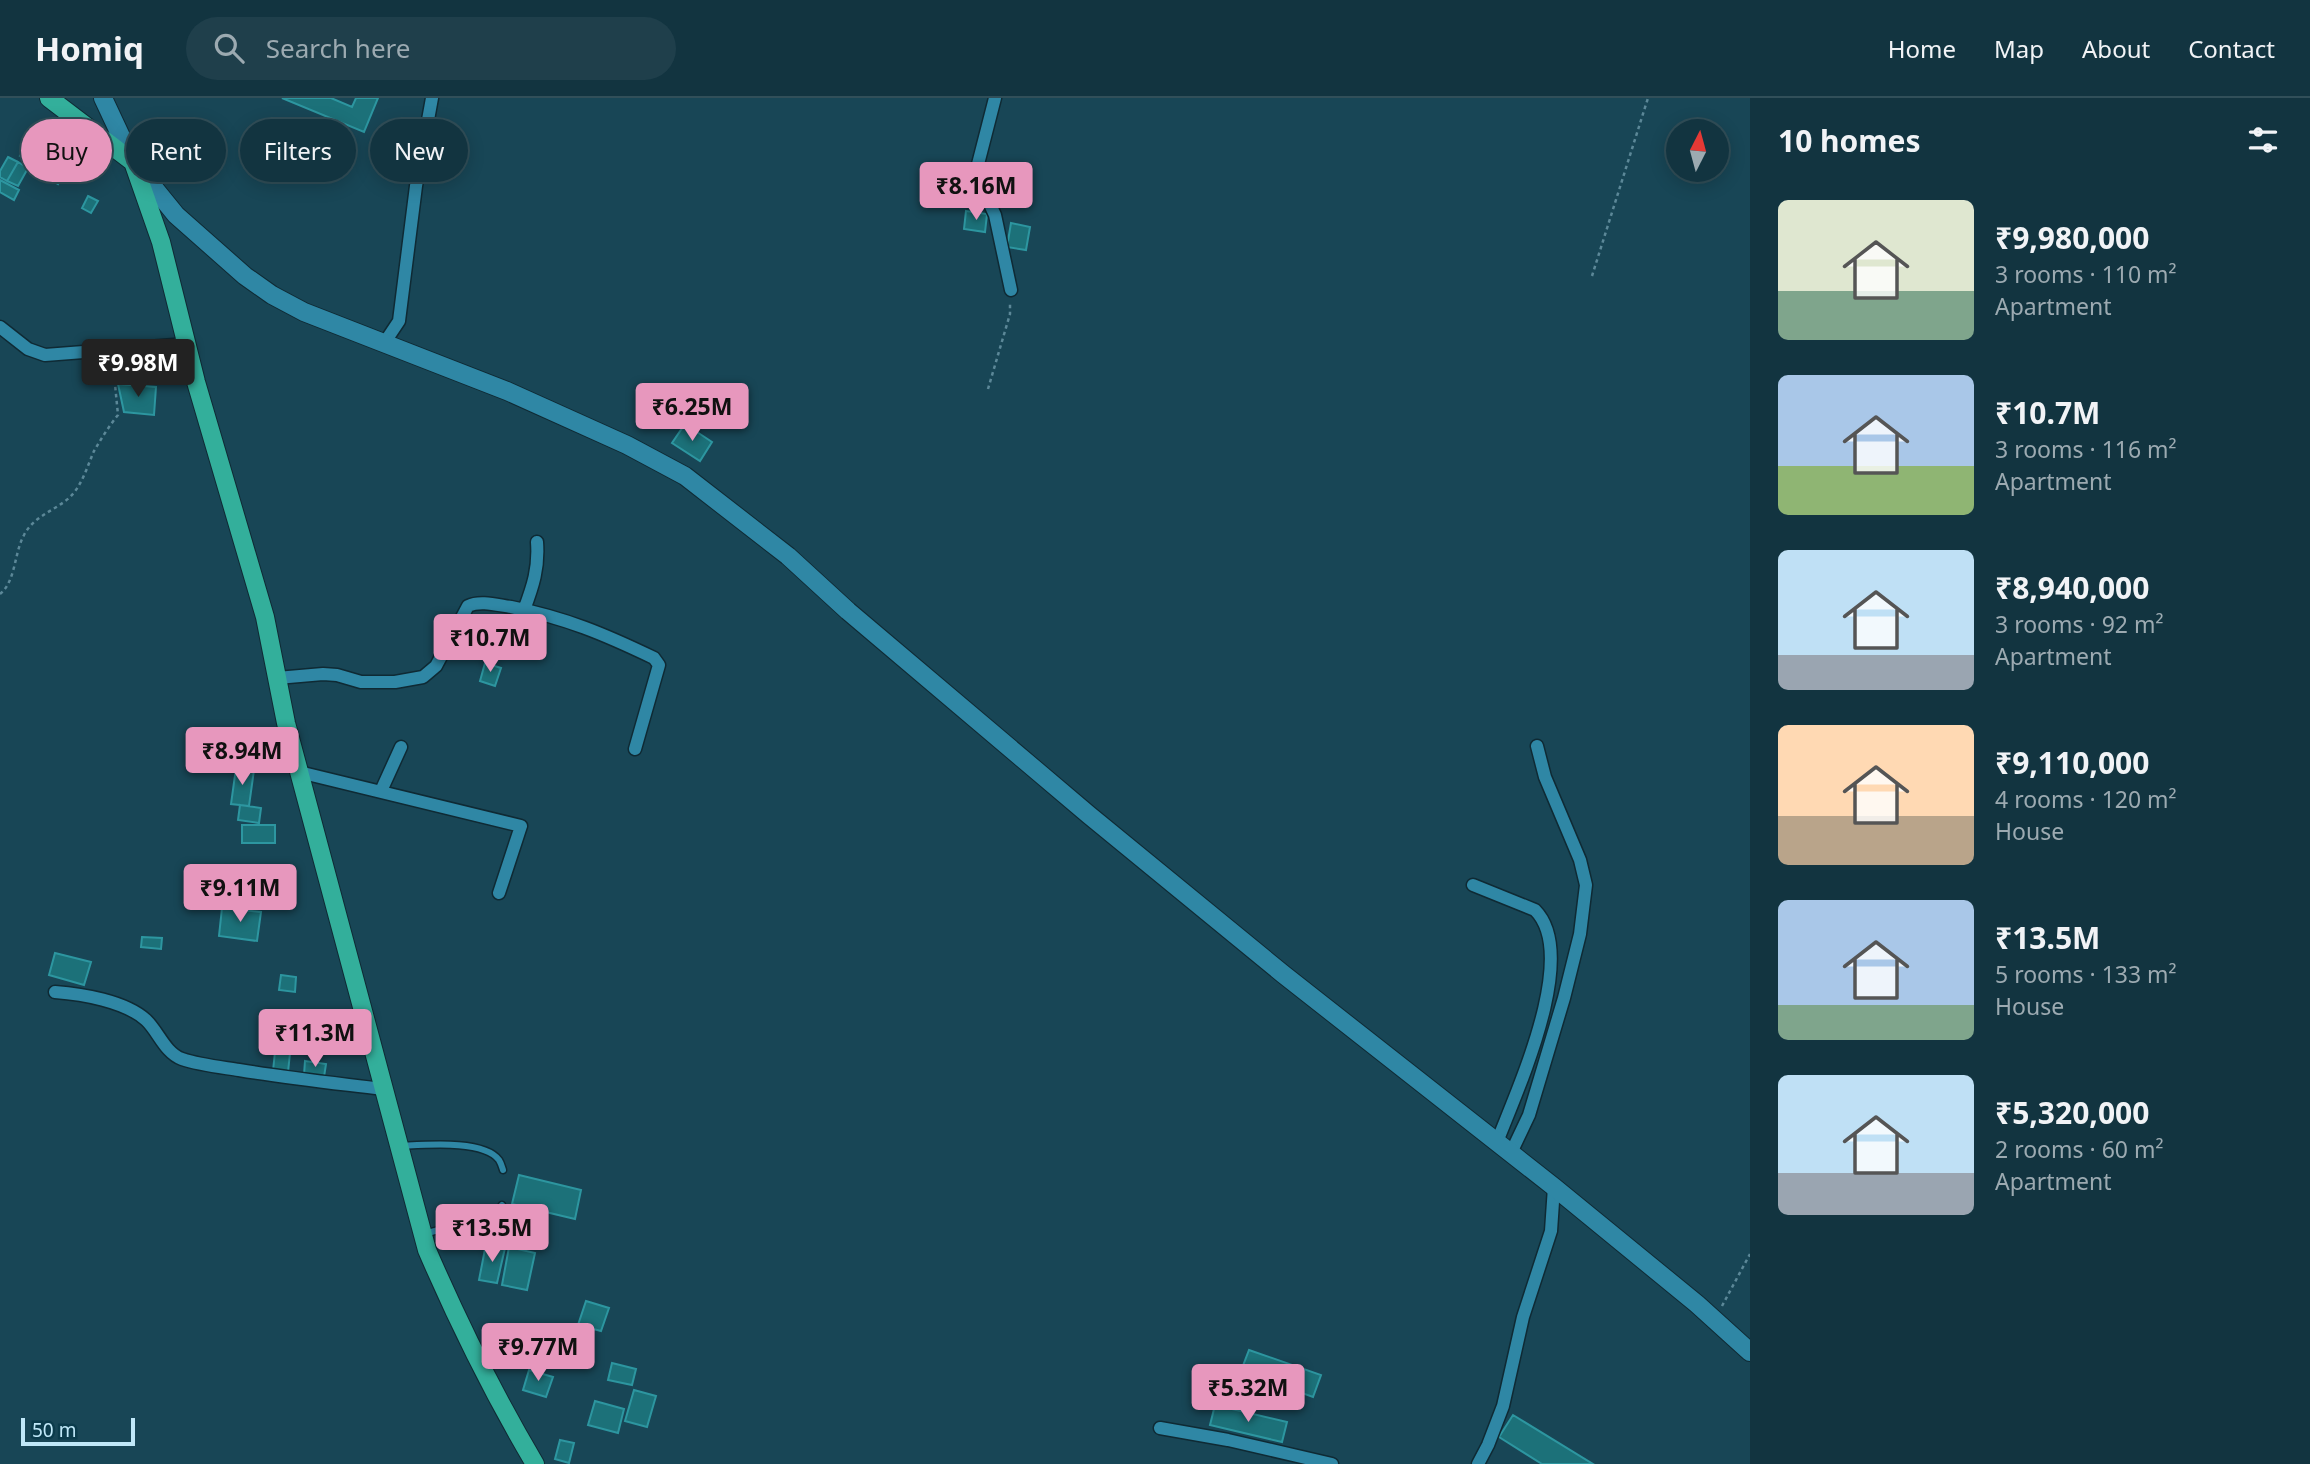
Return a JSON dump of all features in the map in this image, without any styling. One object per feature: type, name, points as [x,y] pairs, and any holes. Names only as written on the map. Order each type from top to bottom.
[{"type":"main road","points":[[49,98],[126,157]]},
{"type":"main road","points":[[103,98],[126,147]]},
{"type":"main road","points":[[140,182],[161,242],[187,344],[265,617],[299,772],[427,1250],[458,1322],[534,1463]]},
{"type":"main road","points":[[149,182],[176,215],[272,295],[304,312],[507,391],[627,445],[685,476],[788,556],[848,611],[1121,841],[1283,974],[1555,1187],[1750,1352]]},
{"type":"street","points":[[385,342],[399,321],[416,186],[432,98]]},
{"type":"street","points":[[995,98],[979,155],[978,179],[995,215],[1011,290]]},
{"type":"street","points":[[0,327],[27,349],[45,355],[112,352],[187,344]]},
{"type":"street","points":[[524,610],[535,582],[539,562],[537,542]]},
{"type":"street","points":[[278,678],[323,674],[361,682],[423,677],[436,666],[468,606],[474,603],[545,614],[592,628],[654,658],[659,665],[635,749]]},
{"type":"street","points":[[381,791],[401,747]]},
{"type":"street","points":[[1504,1147],[1529,1115],[1580,934],[1586,885],[1580,860],[1545,777],[1536,747]]},
{"type":"street","points":[[299,772],[521,826],[499,893]]},
{"type":"street","points":[[1473,885],[1535,910],[1542,917],[1549,933],[1552,950],[1547,999],[1504,1147]]},
{"type":"street","points":[[55,992],[83,994],[133,1011],[146,1021],[178,1058],[199,1064],[282,1077],[382,1089]]},
{"type":"street","points":[[1478,1464],[1503,1406],[1523,1317],[1551,1231],[1555,1187]]},
{"type":"street","points":[[1160,1428],[1228,1440],[1332,1464]]},
{"type":"lane","points":[[398,1147],[446,1145],[486,1151],[499,1159],[503,1170]]},
{"type":"lane","points":[[423,1234],[496,1214],[502,1205]]},
{"type":"path","points":[[1592,275],[1648,98]]},
{"type":"path","points":[[988,388],[1010,314],[1011,290]]},
{"type":"path","points":[[0,594],[8,583],[23,535],[48,510],[67,499],[78,488],[95,449],[118,415],[112,352]]},
{"type":"path","points":[[1713,1319],[1733,1289],[1750,1254]]},
{"type":"building","points":[[282,98],[331,98],[352,107],[356,98],[378,98],[364,132],[356,129],[356,119],[333,119]]},
{"type":"building","points":[[8,157],[18,162],[7,181],[0,177],[0,171]]},
{"type":"building","points":[[18,162],[21,164],[21,181],[18,186],[7,181]]},
{"type":"building","points":[[0,180],[19,190],[14,200],[0,192]]},
{"type":"building","points":[[88,196],[98,201],[91,213],[82,208]]},
{"type":"building","points":[[966,211],[987,214],[985,232],[964,229]]},
{"type":"building","points":[[1011,223],[1030,227],[1026,250],[1007,247]]},
{"type":"building","points":[[118,384],[156,387],[154,415],[124,412]]},
{"type":"building","points":[[685,424],[712,442],[700,461],[672,443]]},
{"type":"building","points":[[485,663],[501,668],[495,686],[480,681]]},
{"type":"building","points":[[236,768],[254,770],[249,806],[231,804]]},
{"type":"building","points":[[240,805],[261,808],[259,823],[238,820]]},
{"type":"building","points":[[242,825],[275,825],[275,843],[242,843]]},
{"type":"building","points":[[222,908],[261,912],[257,941],[219,936]]},
{"type":"building","points":[[142,937],[162,938],[161,949],[141,947]]},
{"type":"building","points":[[55,953],[91,962],[84,985],[49,975]]},
{"type":"building","points":[[281,975],[296,977],[295,992],[279,990]]},
{"type":"building","points":[[278,1023],[293,1025],[288,1072],[273,1071]]},
{"type":"building","points":[[305,1061],[326,1064],[324,1077],[304,1075]]},
{"type":"building","points":[[519,1175],[581,1190],[575,1219],[512,1204]]},
{"type":"building","points":[[486,1244],[505,1248],[497,1283],[479,1280]]},
{"type":"building","points":[[509,1247],[535,1253],[527,1290],[502,1285]]},
{"type":"building","points":[[586,1301],[609,1308],[601,1331],[578,1325]]},
{"type":"building","points":[[1249,1350],[1321,1375],[1313,1397],[1241,1371]]},
{"type":"building","points":[[612,1363],[636,1369],[632,1385],[608,1380]]},
{"type":"building","points":[[529,1370],[553,1377],[546,1397],[523,1390]]},
{"type":"building","points":[[634,1390],[656,1396],[647,1427],[625,1421]]},
{"type":"building","points":[[595,1401],[624,1409],[618,1433],[588,1425]]},
{"type":"building","points":[[1215,1405],[1287,1422],[1282,1442],[1210,1425]]},
{"type":"building","points":[[1513,1415],[1593,1464],[1542,1464],[1499,1437]]},
{"type":"building","points":[[560,1440],[574,1443],[569,1463],[555,1459]]}]
